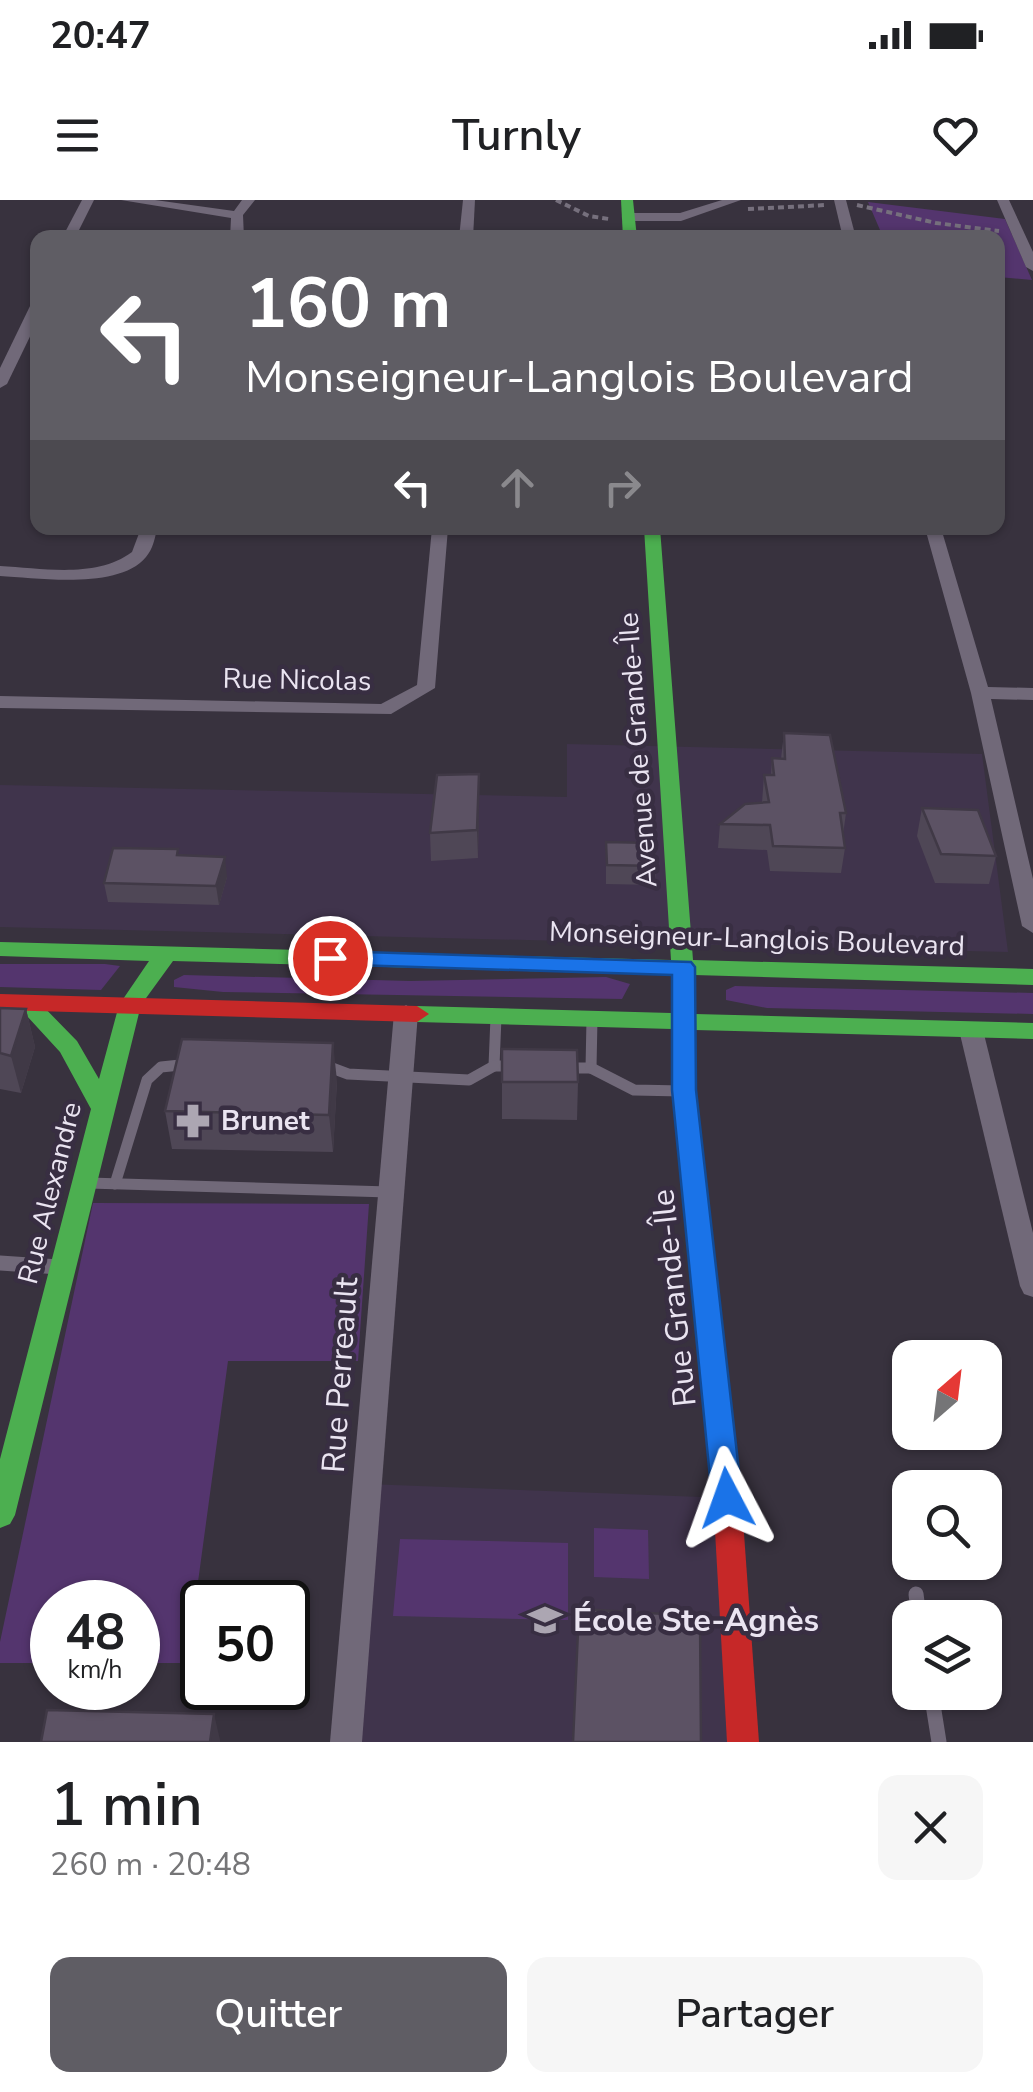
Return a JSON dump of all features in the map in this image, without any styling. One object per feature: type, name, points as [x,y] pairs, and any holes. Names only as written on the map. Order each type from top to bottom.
[{"type":"main road","name":"Avenue de Grande-Île","points":[[652,535],[683,967]]},
{"type":"main road","name":"Monseigneur-Langlois Boulevard","points":[[0,949],[1033,977]]},
{"type":"main road","name":"Rue Alexandre","points":[[1,1510],[130,1005],[145,979],[167,954]]},
{"type":"main road","name":"Rue Grande-Île","points":[[683,967],[684,1090],[725,1462],[743,1742]]},
{"type":"main road","points":[[0,1002],[1033,1032]]},
{"type":"main road","points":[[26,1003],[69,1047],[102,1106]]},
{"type":"street","points":[[72,230],[88,200]]},
{"type":"street","points":[[127,200],[237,215]]},
{"type":"street","points":[[237,230],[237,215],[248,200]]},
{"type":"street","points":[[467,230],[469,200]]},
{"type":"street","points":[[629,219],[682,217],[735,200]]},
{"type":"street","points":[[840,200],[848,230]]},
{"type":"street","points":[[1003,200],[1033,267]]},
{"type":"street","points":[[0,384],[30,321]]},
{"type":"street","points":[[0,572],[80,574],[126,565],[140,554],[147,535]]},
{"type":"street","name":"Rue Nicolas","points":[[0,702],[384,710],[426,688],[439,535]]},
{"type":"street","points":[[934,535],[980,693],[1033,926]]},
{"type":"street","points":[[980,693],[1033,694]]},
{"type":"street","name":"Rue Perreault","points":[[346,1742],[388,1192],[406,1013]]},
{"type":"street","points":[[971,1030],[1033,1286]]},
{"type":"lane","points":[[494,1066],[496,1016]]},
{"type":"lane","points":[[592,1019],[592,1068]]},
{"type":"lane","points":[[115,1184],[148,1080],[161,1067],[200,1064]]},
{"type":"lane","points":[[306,1064],[326,1065],[348,1074],[468,1080],[494,1066],[514,1067]]},
{"type":"lane","points":[[552,1068],[592,1068],[634,1090],[684,1090]]},
{"type":"lane","points":[[84,1182],[388,1192]]},
{"type":"lane","points":[[0,1263],[64,1267]]},
{"type":"lane","points":[[916,1594],[917,1600]]},
{"type":"lane","points":[[934,1710],[939,1742]]},
{"type":"path","points":[[556,200],[589,216],[629,219]]},
{"type":"shaded area","points":[[868,202],[1005,219],[1032,280],[1005,278],[1005,230],[880,230]]},
{"type":"shaded area","points":[[567,744],[982,754],[1008,952],[0,927],[0,785],[567,797]]},
{"type":"shaded area","points":[[0,964],[120,966],[101,990],[0,987]]},
{"type":"shaded area","points":[[184,975],[410,981],[606,977],[630,984],[622,999],[223,992],[174,987],[174,980]]},
{"type":"shaded area","points":[[735,986],[1033,993],[1033,1014],[767,1008],[726,1000],[726,990]]},
{"type":"shaded area","points":[[93,1203],[369,1204],[358,1361],[228,1361],[198,1580],[180,1580],[180,1663],[160,1663],[160,1580],[30,1580],[30,1663],[0,1663],[0,1642]]},
{"type":"shaded area","name":"École Ste-Agnès","points":[[367,1484],[727,1498],[743,1742],[346,1742]]},
{"type":"shaded area","points":[[594,1528],[648,1530],[649,1579],[594,1577]]},
{"type":"shaded area","points":[[400,1539],[568,1543],[568,1620],[393,1616]]},
{"type":"building","points":[[784,733],[830,735],[846,813],[840,813],[845,848],[773,846],[770,825],[720,824],[745,804],[769,802],[764,775],[774,775],[772,758],[785,759]]},
{"type":"building","points":[[479,774],[477,830],[430,833],[437,775]]},
{"type":"building","points":[[922,808],[978,810],[996,856],[941,854]]},
{"type":"building","points":[[606,842],[653,843],[656,866],[607,865]]},
{"type":"building","points":[[113,848],[178,849],[177,855],[225,857],[216,886],[104,883]]},
{"type":"building","points":[[0,1008],[26,1009],[11,1056],[0,1053]]},
{"type":"building","points":[[182,1039],[333,1043],[329,1115],[165,1111]]},
{"type":"building","points":[[502,1049],[577,1050],[578,1082],[502,1082]]},
{"type":"building","points":[[579,1609],[700,1616],[701,1742],[573,1742]]},
{"type":"building","points":[[47,1710],[214,1714],[210,1742],[41,1742]]},
{"type":"traffic: fast","points":[[627,200],[629,230]]},
{"type":"traffic: fast","points":[[653,535],[682,939],[684,1091],[726,1478]]},
{"type":"traffic: fast","points":[[0,949],[1033,977]]},
{"type":"traffic: fast","points":[[0,1515],[130,1005],[145,979],[167,954]]},
{"type":"traffic: fast","points":[[26,1003],[69,1047],[102,1106]]},
{"type":"traffic: fast","points":[[417,1014],[1033,1031]]},
{"type":"traffic: jam","points":[[0,1002],[417,1014]]},
{"type":"traffic: jam","points":[[726,1478],[743,1742]]},
{"type":"place","name":"Brunet","points":[[193,1121]]},
{"type":"place","name":"École Ste-Agnès","points":[[545,1620]]},
{"type":"route","points":[[330,958],[683,967],[684,1090],[727,1498]]}]
